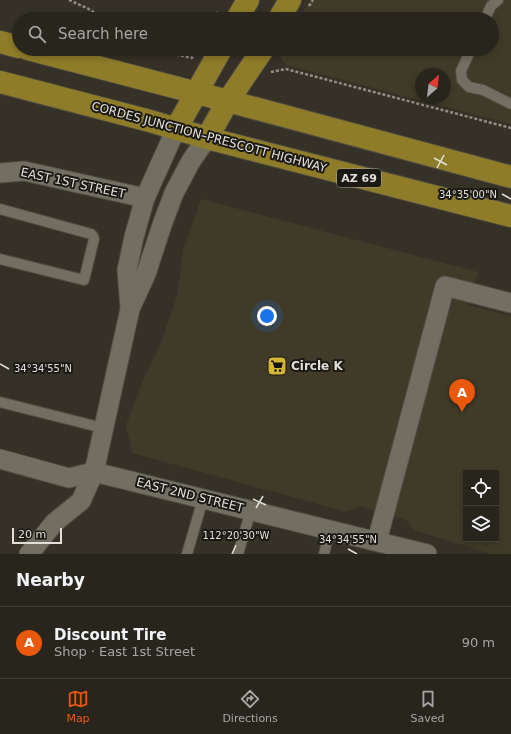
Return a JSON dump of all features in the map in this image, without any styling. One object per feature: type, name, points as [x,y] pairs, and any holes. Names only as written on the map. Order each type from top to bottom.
[{"type":"main road","points":[[241,12],[248,0]]},
{"type":"main road","points":[[283,12],[290,0]]},
{"type":"main road","points":[[0,42],[12,45]]},
{"type":"main road","points":[[55,56],[511,177]]},
{"type":"main road","points":[[176,129],[198,93],[217,56]]},
{"type":"main road","points":[[207,138],[228,101],[257,56]]},
{"type":"main road","name":"CORDES JUNCTION–PRESCOTT HIGHWAY","points":[[0,82],[140,118],[207,138],[511,216]]},
{"type":"street","points":[[130,309],[127,270],[134,237],[145,198],[176,129]]},
{"type":"street","points":[[29,554],[54,523],[81,501],[94,472],[130,309],[146,274],[174,193],[191,161],[207,138]]},
{"type":"street","name":"EAST 1ST STREET","points":[[0,173],[24,171],[145,198]]},
{"type":"street","points":[[377,541],[445,286],[511,303]]},
{"type":"street","name":"EAST 2ND STREET","points":[[0,459],[69,478],[94,472],[427,554]]},
{"type":"lane","points":[[488,12],[491,6],[498,0]]},
{"type":"lane","points":[[468,56],[461,71],[462,80],[469,87],[483,90],[511,104]]},
{"type":"lane","points":[[0,209],[91,234],[94,239],[84,280],[0,259]]},
{"type":"lane","points":[[0,402],[103,428]]},
{"type":"lane","points":[[187,554],[203,499]]},
{"type":"lane","points":[[238,554],[251,510]]},
{"type":"lane","points":[[324,554],[330,530]]},
{"type":"path","points":[[69,0],[94,12]]},
{"type":"path","points":[[183,56],[192,58]]},
{"type":"path","points":[[271,72],[286,69],[511,128]]},
{"type":"shaded area","points":[[310,0],[511,0],[511,124],[435,104],[451,104],[451,68],[415,68],[415,99],[286,65],[280,56],[499,56],[499,12],[303,12]]},
{"type":"shaded area","points":[[201,199],[478,272],[468,305],[511,316],[511,554],[491,554],[414,530],[406,520],[360,506],[347,512],[132,453],[126,425],[144,378],[160,345],[177,296],[183,250]]},
{"type":"place","name":"Circle K","points":[[277,366]]},
{"type":"place","name":"Discount Tire","points":[[462,412]]}]
